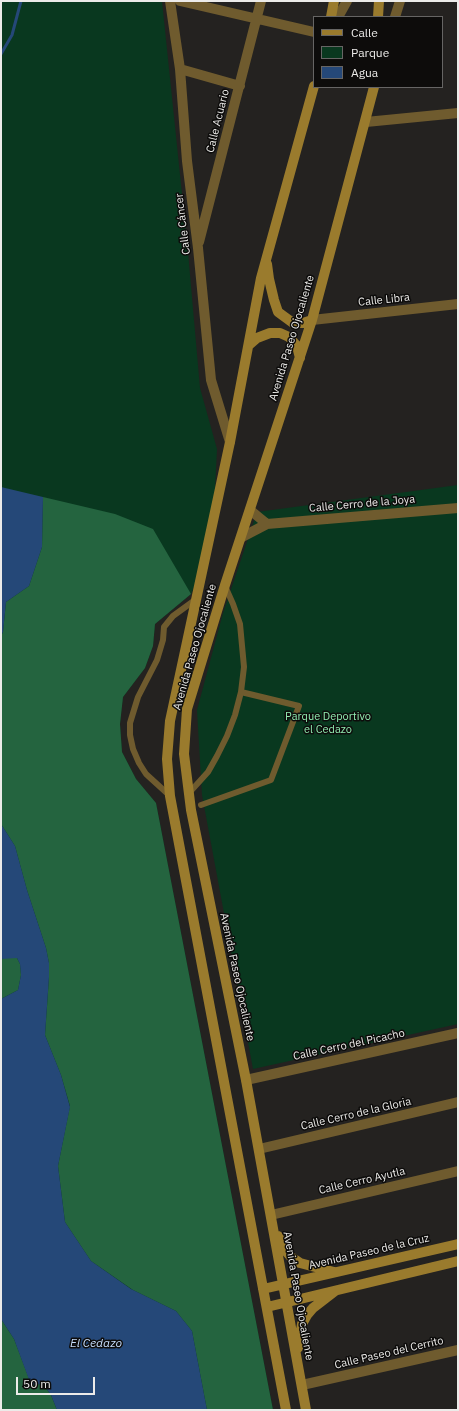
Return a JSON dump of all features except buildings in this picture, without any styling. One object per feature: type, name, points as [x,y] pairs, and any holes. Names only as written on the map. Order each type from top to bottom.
[{"type":"main road","points":[[331,16],[334,1]]},
{"type":"main road","points":[[378,16],[379,1]]},
{"type":"main road","name":"Avenida Paseo Ojocaliente","points":[[286,1410],[170,796],[167,759],[170,721],[230,442],[261,278],[313,88]]},
{"type":"main road","name":"Avenida Paseo Ojocaliente","points":[[306,1410],[246,1080],[188,794],[184,754],[187,709],[225,585],[312,320],[374,90]]},
{"type":"main road","points":[[267,258],[269,279],[278,312],[293,323],[303,323],[312,320]]},
{"type":"main road","points":[[249,345],[257,338],[270,333],[280,333],[289,336],[297,346],[300,358]]},
{"type":"main road","points":[[271,1219],[284,1249],[291,1257],[300,1263],[336,1272]]},
{"type":"main road","name":"Avenida Paseo de la Cruz","points":[[263,1289],[458,1244]]},
{"type":"main road","points":[[267,1307],[458,1261]]},
{"type":"main road","points":[[296,1356],[302,1324],[307,1315],[313,1308],[338,1289]]},
{"type":"street","name":"Calle Cáncer","points":[[170,1],[180,69],[187,161],[198,248],[211,380],[230,442]]},
{"type":"street","points":[[180,1],[313,32]]},
{"type":"street","name":"Calle Acuario","points":[[198,248],[261,1]]},
{"type":"street","points":[[339,16],[347,1]]},
{"type":"street","points":[[395,16],[400,1]]},
{"type":"street","points":[[180,69],[240,86]]},
{"type":"street","points":[[366,122],[458,113]]},
{"type":"street","name":"Calle Libra","points":[[312,320],[458,304]]},
{"type":"street","name":"Calle Cerro de la Joya","points":[[267,524],[458,508]]},
{"type":"street","points":[[242,537],[267,524],[250,510]]},
{"type":"street","name":"Calle Cerro del Picacho","points":[[246,1080],[458,1033]]},
{"type":"street","name":"Calle Cerro de la Gloria","points":[[259,1149],[458,1102]]},
{"type":"street","name":"Calle Cerro Ayutla","points":[[271,1219],[458,1171]]},
{"type":"street","name":"Calle Paseo del Cerrito","points":[[302,1385],[458,1350]]},
{"type":"lane","points":[[188,794],[208,772],[217,756],[235,715],[241,692],[244,667],[240,624],[225,585]]},
{"type":"lane","points":[[170,796],[146,774],[139,763],[133,749],[130,735],[130,723],[138,696],[158,660],[163,640],[164,627],[173,616],[195,600]]},
{"type":"lane","points":[[201,806],[271,780],[299,706],[241,692]]},
{"type":"green space","points":[[1,1],[162,1],[188,252],[200,388],[217,449],[214,510],[200,575],[191,594],[155,624],[153,646],[145,668],[123,697],[120,724],[122,752],[136,779],[156,803],[273,1410],[1,1410]]},
{"type":"green space","name":"Parque Deportivo el Cedazo","points":[[458,485],[458,1024],[253,1069],[202,795],[197,710],[223,613],[257,512]]},
{"type":"green space","points":[[43,497],[115,514],[153,529],[191,594],[155,624],[153,646],[145,668],[123,697],[120,724],[122,752],[136,779],[156,803],[273,1410],[207,1410],[192,1331],[176,1311],[133,1290],[91,1261],[65,1222],[58,1166],[70,1106],[61,1075],[45,1035],[49,963],[46,948],[27,890],[15,846],[1,824],[1,636],[3,632],[6,602],[29,586],[42,547]]},
{"type":"green space","points":[[17,958],[20,964],[21,975],[18,990],[1,999],[1,959]]},
{"type":"green space","points":[[1,1319],[14,1339],[31,1384],[43,1384],[51,1395],[57,1410],[1,1410]]},
{"type":"water","points":[[1,487],[43,497],[42,547],[29,586],[6,602],[3,632],[1,636]]},
{"type":"water","name":"El Cedazo","points":[[1,824],[15,846],[27,890],[46,948],[49,963],[45,1035],[61,1075],[70,1107],[58,1166],[65,1222],[91,1261],[131,1289],[176,1311],[192,1331],[207,1410],[57,1410],[51,1395],[43,1384],[31,1385],[14,1339],[1,1319],[1,999],[18,990],[21,975],[20,964],[17,958],[1,959]]},
{"type":"waterway","name":"El Cedazo","points":[[1,54],[12,35],[21,1]]}]
